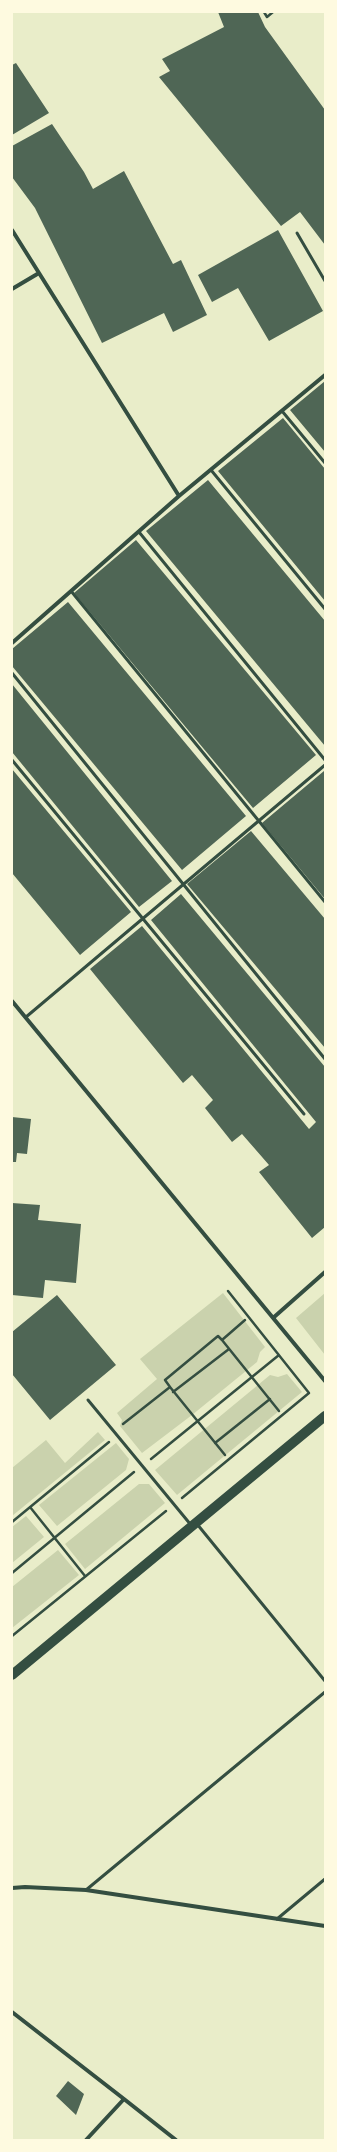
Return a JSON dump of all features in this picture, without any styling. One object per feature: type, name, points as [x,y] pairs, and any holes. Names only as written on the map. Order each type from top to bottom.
[{"type":"main road","points":[[12,1675],[325,1416]]},
{"type":"street","points":[[12,230],[179,496]]},
{"type":"street","points":[[12,289],[39,273]]},
{"type":"street","points":[[12,643],[179,496],[325,375]]},
{"type":"street","points":[[12,1001],[325,1381]]},
{"type":"street","points":[[273,1318],[325,1272]]},
{"type":"street","points":[[12,1888],[25,1887],[86,1890],[325,1926]]},
{"type":"street","points":[[12,2012],[176,2140]]},
{"type":"street","points":[[86,2140],[124,2099]]},
{"type":"lane","points":[[297,233],[325,281]]},
{"type":"lane","points":[[282,411],[325,463]]},
{"type":"lane","points":[[210,470],[325,609]]},
{"type":"lane","points":[[139,532],[325,760]]},
{"type":"lane","points":[[71,591],[325,902]]},
{"type":"lane","points":[[12,672],[325,1059]]},
{"type":"lane","points":[[12,760],[304,1114]]},
{"type":"lane","points":[[26,1017],[325,765]]},
{"type":"lane","points":[[88,1400],[174,1504],[194,1525],[325,1681]]},
{"type":"lane","points":[[86,1890],[325,1692]]},
{"type":"lane","points":[[277,1919],[325,1879]]},
{"type":"path","points":[[264,12],[267,17],[273,12]]},
{"type":"path","points":[[12,1636],[309,1393],[228,1290]]},
{"type":"path","points":[[222,1340],[245,1320]]},
{"type":"path","points":[[225,1455],[173,1392],[165,1380],[218,1336],[279,1411]]},
{"type":"path","points":[[173,1392],[229,1349]]},
{"type":"path","points":[[12,1522],[117,1435],[120,1426],[170,1387]]},
{"type":"path","points":[[215,1444],[270,1399]]},
{"type":"path","points":[[30,1507],[85,1576]]},
{"type":"green space","points":[[223,1293],[265,1347],[260,1352],[257,1362],[192,1415],[142,1453],[120,1426],[122,1420],[117,1413],[157,1379],[140,1359]]},
{"type":"green space","points":[[325,1293],[325,1355],[296,1318]]},
{"type":"green space","points":[[287,1374],[302,1392],[177,1495],[155,1470],[270,1375],[278,1377]]},
{"type":"green space","points":[[98,1432],[105,1440],[12,1516],[12,1468],[46,1440],[65,1463]]},
{"type":"green space","points":[[116,1443],[129,1459],[126,1470],[57,1526],[39,1505]]},
{"type":"green space","points":[[139,1484],[149,1484],[165,1503],[85,1569],[65,1544]]},
{"type":"green space","points":[[26,1516],[44,1537],[12,1563],[12,1527]]},
{"type":"green space","points":[[58,1550],[79,1575],[12,1628],[12,1587]]},
{"type":"building","points":[[218,12],[258,12],[265,27],[325,110],[325,245],[300,212],[281,226],[159,77],[170,71],[162,59],[224,27]]},
{"type":"building","points":[[16,63],[49,113],[12,135],[12,65]]},
{"type":"building","points":[[52,124],[84,172],[93,189],[124,171],[173,264],[181,260],[207,315],[173,332],[164,313],[102,343],[35,208],[12,177],[12,146]]},
{"type":"building","points":[[278,230],[323,311],[269,341],[238,288],[212,302],[198,275]]},
{"type":"building","points":[[325,381],[325,452],[290,410]]},
{"type":"building","points":[[283,418],[325,469],[325,601],[218,471]]},
{"type":"building","points":[[208,480],[325,621],[325,746],[146,531]]},
{"type":"building","points":[[136,540],[316,755],[253,808],[74,593]]},
{"type":"building","points":[[68,602],[246,816],[182,870],[12,666],[12,649]]},
{"type":"building","points":[[12,684],[172,881],[139,907],[12,752]]},
{"type":"building","points":[[12,769],[131,912],[80,955],[12,873]]},
{"type":"building","points":[[324,771],[325,772],[325,899],[262,823]]},
{"type":"building","points":[[251,831],[325,919],[325,1048],[187,884]]},
{"type":"building","points":[[181,894],[325,1067],[325,1227],[312,1238],[259,1172],[269,1165],[242,1134],[232,1142],[205,1108],[213,1100],[192,1075],[183,1083],[90,969],[142,926],[309,1129],[316,1122],[151,920]]},
{"type":"building","points":[[12,1117],[31,1119],[27,1154],[17,1153],[16,1162],[12,1162]]},
{"type":"building","points":[[12,1203],[40,1205],[38,1220],[81,1224],[76,1283],[45,1280],[43,1298],[12,1295]]},
{"type":"building","points":[[57,1295],[116,1365],[50,1420],[12,1374],[12,1332]]},
{"type":"building","points":[[68,2081],[84,2094],[76,2115],[56,2096]]}]
